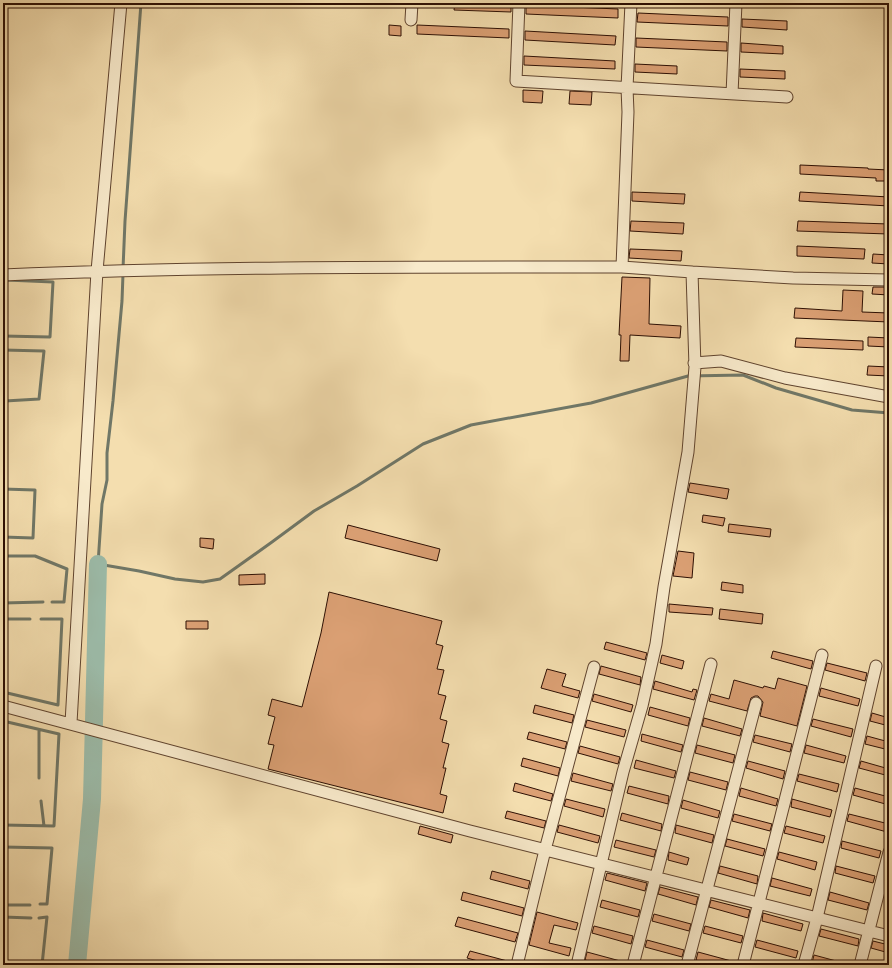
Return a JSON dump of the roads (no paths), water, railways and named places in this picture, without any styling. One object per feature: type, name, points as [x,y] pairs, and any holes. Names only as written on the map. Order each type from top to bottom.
[{"type":"street","points":[[71,723],[97,271],[121,3]]},
{"type":"street","points":[[411,20],[412,3]]},
{"type":"street","points":[[519,3],[516,81],[787,97]]},
{"type":"street","points":[[622,268],[628,112],[626,88],[631,3]]},
{"type":"street","points":[[732,94],[736,3]]},
{"type":"street","points":[[3,275],[137,270],[426,267],[622,268],[793,278],[889,280]]},
{"type":"street","points":[[577,965],[623,772],[642,706],[656,644],[664,587],[688,452],[695,365],[692,272]]},
{"type":"street","points":[[695,365],[721,361],[785,378],[889,397]]},
{"type":"street","points":[[743,965],[822,655]]},
{"type":"street","points":[[633,965],[711,664]]},
{"type":"street","points":[[804,965],[817,918],[876,666]]},
{"type":"street","points":[[517,965],[545,850],[594,667]]},
{"type":"street","points":[[687,965],[756,703]]},
{"type":"street","points":[[3,706],[470,831],[889,936]]},
{"type":"street","points":[[860,965],[889,852]]},
{"type":"waterway","points":[[123,269],[125,221],[141,3]]},
{"type":"waterway","points":[[123,274],[122,301],[107,453],[107,480],[102,504],[98,564],[175,579],[203,582],[220,579],[314,511],[357,486],[423,444],[471,425],[591,403],[688,376],[743,375],[776,388],[852,410],[889,413]]},
{"type":"waterway","points":[[3,336],[50,337],[53,282],[6,280]]},
{"type":"waterway","points":[[3,350],[44,351],[39,399],[5,401]]},
{"type":"waterway","points":[[3,489],[35,490],[33,538],[3,537]]},
{"type":"waterway","points":[[3,556],[35,556],[67,569],[64,602],[52,602]]},
{"type":"waterway","points":[[77,965],[92,799],[98,564]]},
{"type":"waterway","points":[[3,603],[43,602]]},
{"type":"waterway","points":[[3,619],[30,619]]},
{"type":"waterway","points":[[3,692],[58,705],[62,619],[41,619]]},
{"type":"waterway","points":[[3,721],[59,734],[54,826],[3,825]]},
{"type":"waterway","points":[[39,730],[39,778]]},
{"type":"waterway","points":[[41,801],[44,826]]},
{"type":"waterway","points":[[3,847],[52,848],[47,904],[40,904]]},
{"type":"waterway","points":[[3,905],[30,905]]},
{"type":"waterway","points":[[3,917],[31,918]]},
{"type":"waterway","points":[[39,918],[47,917],[42,965]]}]
